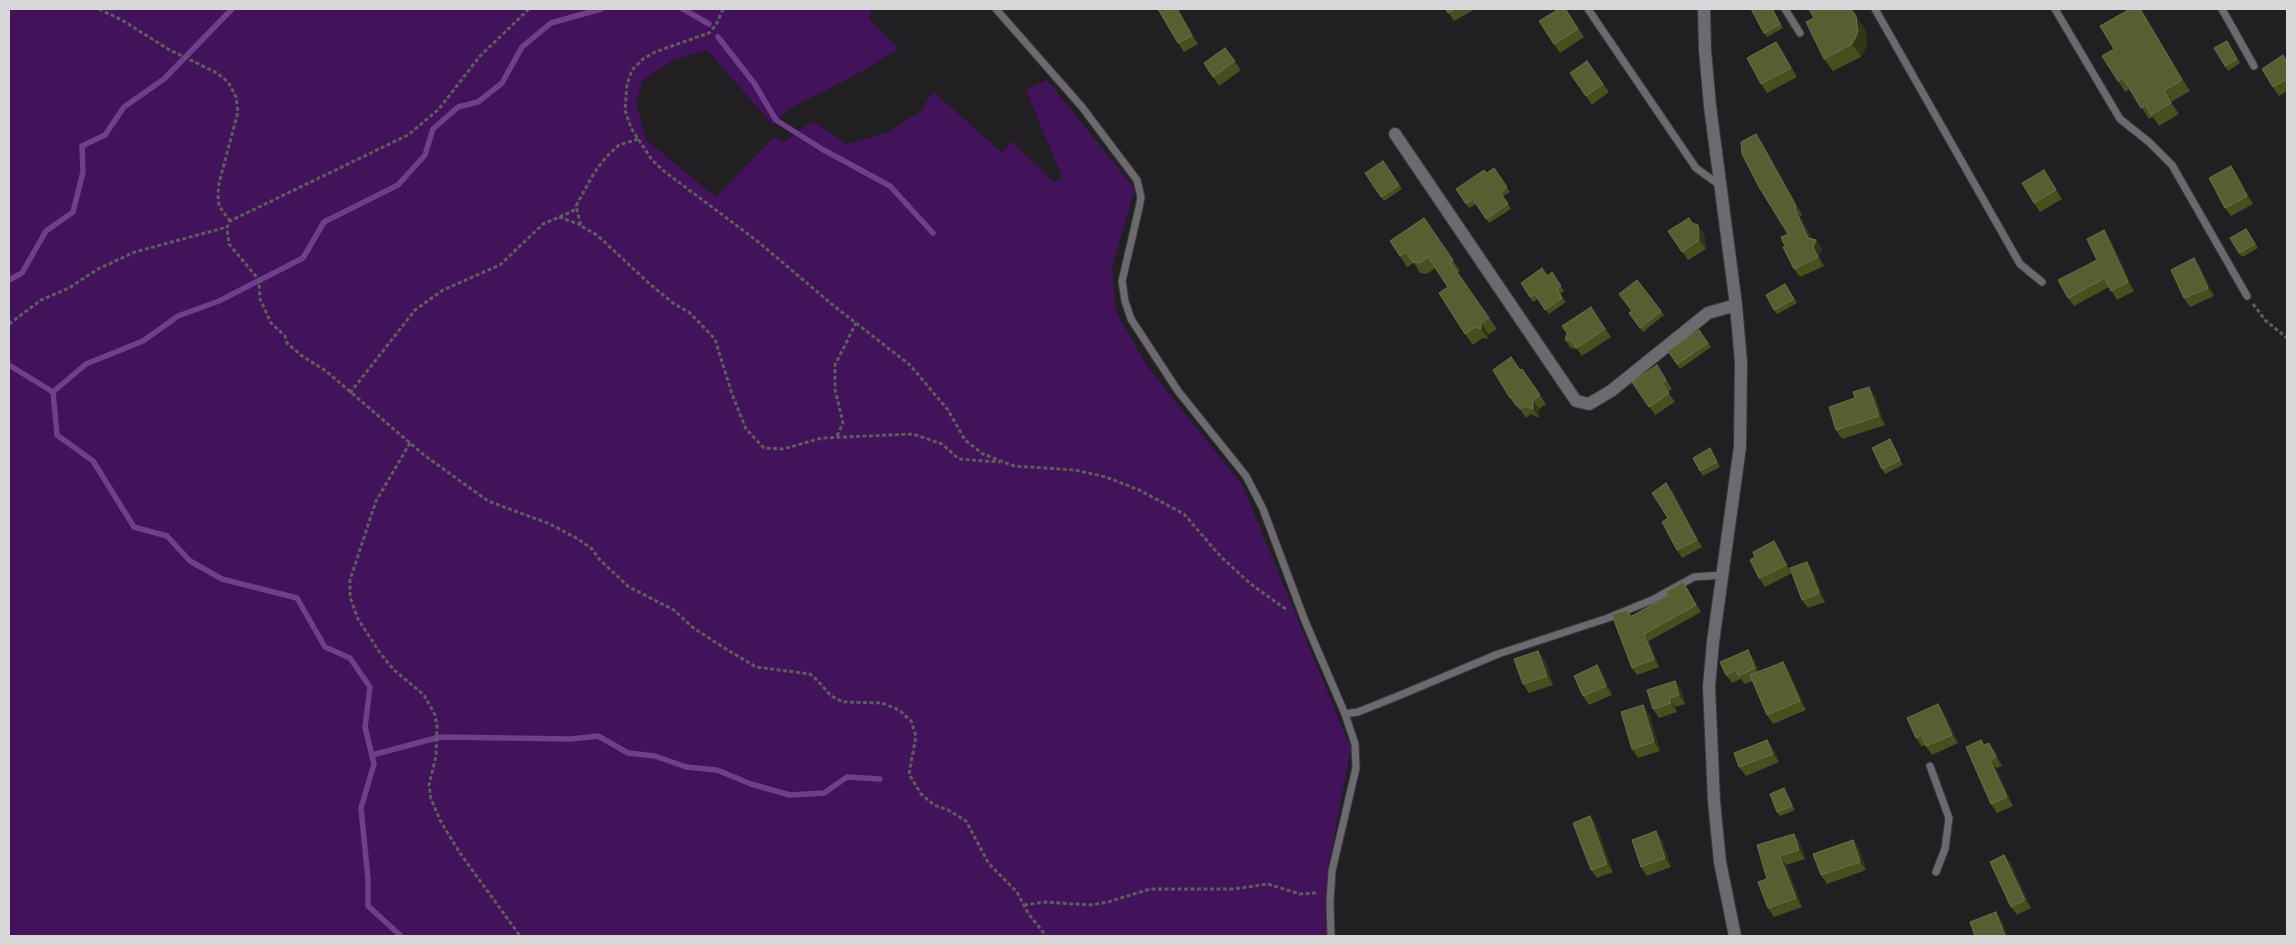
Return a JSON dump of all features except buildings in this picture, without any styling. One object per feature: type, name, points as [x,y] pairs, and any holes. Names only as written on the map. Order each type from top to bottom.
[{"type":"street","points":[[1704,9],[1705,50],[1710,106],[1736,305],[1741,362],[1740,447],[1709,687],[1714,801],[1720,862],[1735,936]]},
{"type":"street","points":[[1394,134],[1576,401],[1589,404],[1611,391],[1708,312],[1736,305]]},
{"type":"lane","points":[[996,9],[1082,107],[1137,180],[1141,196],[1140,208],[1122,281],[1125,301],[1131,319],[1178,391],[1246,476],[1263,509],[1305,620],[1346,714],[1356,744],[1356,768],[1332,871],[1330,896],[1331,936]]},
{"type":"lane","points":[[1588,9],[1696,168],[1721,186]]},
{"type":"lane","points":[[1785,9],[1800,33]]},
{"type":"lane","points":[[1874,9],[2020,264],[2042,282]]},
{"type":"lane","points":[[2055,9],[2120,119],[2149,142],[2172,165],[2247,296]]},
{"type":"lane","points":[[2222,9],[2254,66]]},
{"type":"lane","points":[[1346,714],[1358,712],[1498,654],[1608,618],[1652,600],[1694,577],[1724,575]]},
{"type":"lane","points":[[1930,766],[1949,818],[1945,849],[1936,872]]},
{"type":"path","points":[[99,9],[122,20],[168,49],[217,73],[228,82],[236,97],[238,112],[219,183],[218,195],[219,206],[230,221]]},
{"type":"path","points":[[529,9],[480,56],[439,110],[408,135],[230,221],[227,227],[230,244],[259,280],[260,299],[271,323],[282,331],[287,342],[302,356],[326,371],[350,393],[374,410],[410,443],[488,501],[550,524],[578,539],[592,549],[600,560],[629,587],[674,610],[692,627],[756,668],[810,674],[831,696],[844,702],[882,703],[899,710],[911,721],[916,736],[909,774],[920,794],[934,805],[948,810],[966,821],[989,864],[1017,892],[1024,906],[1046,936]]},
{"type":"path","points":[[723,9],[716,25],[709,33],[655,52],[643,59],[632,70],[627,84],[624,110],[638,140],[652,160],[665,172],[756,240],[910,365],[948,410],[965,440],[983,454],[1014,466],[1075,470],[1106,477],[1139,490],[1184,514],[1221,557],[1252,585],[1305,620]]},
{"type":"path","points":[[350,393],[415,310],[442,290],[500,265],[543,224],[573,211],[606,157],[619,145],[638,140]]},
{"type":"path","points":[[576,206],[581,226]]},
{"type":"path","points":[[559,217],[597,235],[652,286],[690,313],[715,339],[732,394],[746,429],[764,448],[783,449],[822,438],[913,434],[942,444],[959,459],[1003,462]]},
{"type":"path","points":[[9,324],[41,300],[69,288],[98,269],[135,252],[227,227]]},
{"type":"path","points":[[2247,296],[2266,321],[2287,338]]},
{"type":"path","points":[[836,437],[843,423],[835,389],[835,365],[856,323]]},
{"type":"path","points":[[410,443],[376,501],[350,580],[350,597],[358,619],[380,653],[394,670],[424,695],[435,715],[438,726],[436,756],[429,785],[432,799],[441,822],[460,853],[520,936]]},
{"type":"path","points":[[1024,906],[1045,902],[1089,904],[1108,902],[1150,889],[1233,889],[1268,884],[1300,894],[1317,893],[1330,896]]},
{"type":"shaded area","points":[[9,9],[872,9],[869,19],[899,49],[861,72],[789,109],[773,125],[707,50],[674,60],[643,80],[636,102],[646,140],[716,197],[774,137],[783,143],[813,121],[847,144],[886,133],[921,111],[933,91],[1002,153],[1011,141],[1055,183],[1062,177],[1026,90],[1047,80],[1135,189],[1112,268],[1116,312],[1148,367],[1243,486],[1351,749],[1327,873],[1328,936],[9,936]]},
{"type":"waterway","points":[[9,280],[22,273],[46,231],[73,212],[83,172],[82,146],[105,135],[124,107],[164,79],[232,9]]},
{"type":"waterway","points":[[53,392],[86,364],[143,341],[178,316],[219,301],[303,258],[324,222],[398,185],[425,155],[433,129],[458,107],[478,102],[502,83],[522,47],[551,23],[601,9]]},
{"type":"waterway","points":[[683,9],[709,24]]},
{"type":"waterway","points":[[718,37],[754,83],[776,120],[822,149],[890,186],[933,233]]},
{"type":"waterway","points":[[9,365],[53,392],[57,435],[93,461],[134,527],[167,536],[190,561],[222,579],[297,598],[325,647],[350,658],[370,687],[365,727],[374,764],[361,808],[368,879],[368,906],[401,936]]},
{"type":"waterway","points":[[372,755],[440,737],[571,739],[598,736],[628,753],[655,756],[686,767],[717,770],[751,784],[790,795],[824,793],[847,777],[880,779]]}]
